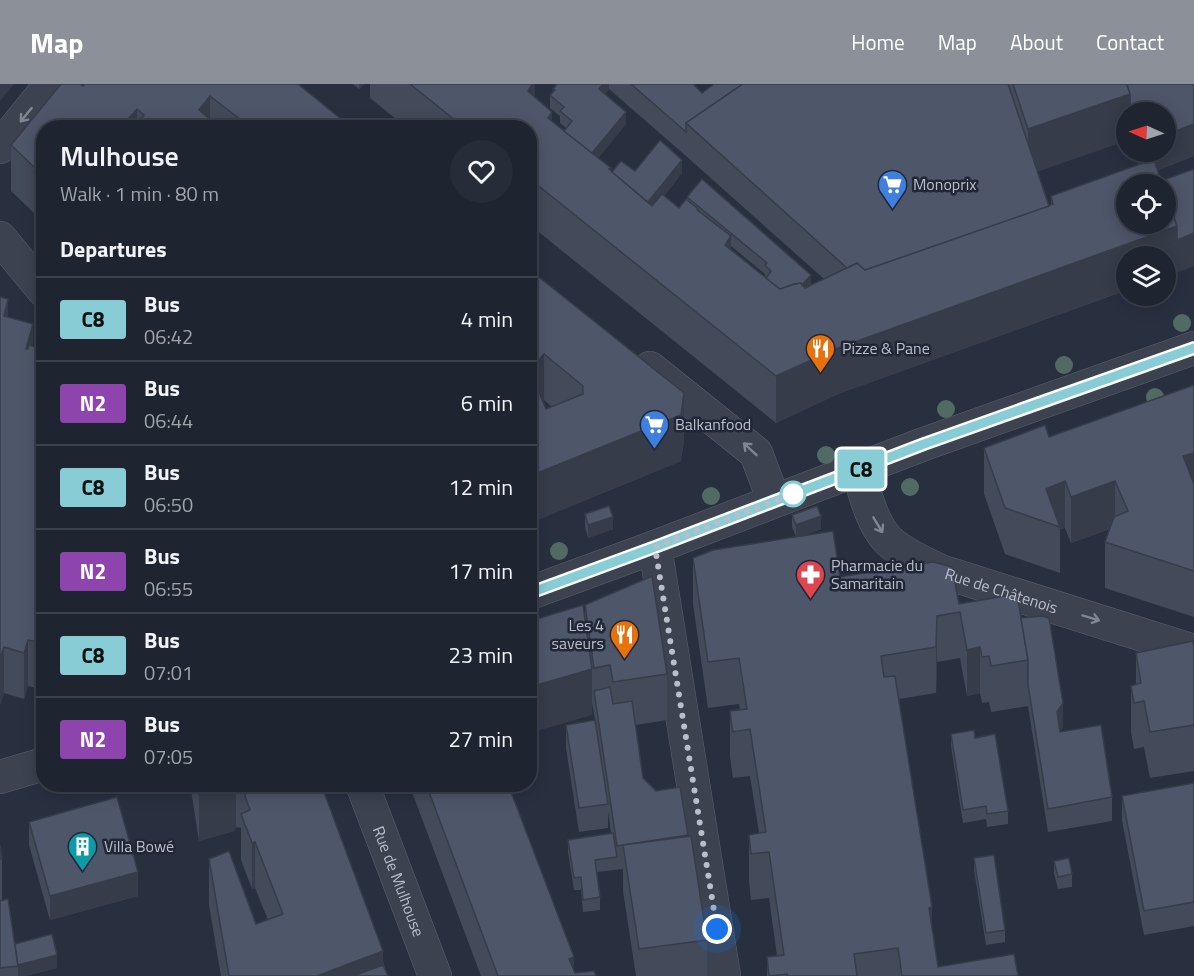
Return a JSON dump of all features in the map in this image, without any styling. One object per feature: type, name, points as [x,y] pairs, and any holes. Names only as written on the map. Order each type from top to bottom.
[{"type":"street","points":[[0,147],[51,84]]},
{"type":"street","points":[[0,238],[36,281]]},
{"type":"street","points":[[537,590],[924,444],[1194,348]]},
{"type":"street","points":[[629,352],[756,453],[774,501]]},
{"type":"street","name":"Rue de Châtenois","points":[[858,470],[878,526],[888,540],[911,556],[939,571],[1194,651]]},
{"type":"street","points":[[655,547],[724,976]]},
{"type":"street","points":[[0,777],[36,766]]},
{"type":"street","name":"Rue de Mulhouse","points":[[365,792],[435,976]]},
{"type":"building","points":[[61,84],[83,86],[85,84],[298,84],[342,120],[241,120],[210,96],[199,110],[211,120],[141,120],[144,115],[137,109],[127,120],[36,120],[36,169],[11,145]]},
{"type":"building","points":[[410,84],[532,84],[528,91],[552,112],[548,118],[611,168],[609,169],[652,206],[662,194],[679,208],[686,199],[731,236],[725,245],[780,289],[801,283],[805,288],[857,263],[865,270],[1053,204],[1051,196],[1146,162],[1155,162],[1159,174],[1116,174],[1116,234],[1155,234],[1116,246],[1116,248],[838,348],[776,376],[537,185],[537,120],[455,120]]},
{"type":"building","points":[[557,84],[603,84],[599,89],[626,112],[592,153],[564,131],[572,121],[560,111],[564,107],[550,95]]},
{"type":"building","points":[[631,84],[693,84],[702,93],[714,84],[743,84],[686,123],[686,132]]},
{"type":"building","name":"Monoprix","points":[[743,84],[1008,84],[1049,206],[865,270],[857,263],[847,268],[686,123]]},
{"type":"building","points":[[1013,84],[1127,84],[1130,94],[1028,129]]},
{"type":"building","points":[[1127,84],[1194,84],[1194,124],[1176,131],[1176,102],[1130,102]]},
{"type":"building","points":[[660,140],[682,160],[648,202],[612,172],[621,161],[635,171]]},
{"type":"building","points":[[1194,169],[1194,233],[1177,240],[1176,223],[1176,176]]},
{"type":"building","points":[[702,179],[811,275],[802,285],[801,283],[794,284],[780,289],[766,278],[771,271],[765,265],[767,263],[687,197]]},
{"type":"building","points":[[537,276],[684,393],[681,415],[537,473],[537,387],[546,409],[583,394],[583,386],[544,354],[537,362]]},
{"type":"building","points":[[0,297],[8,299],[4,316],[33,324],[26,349],[29,345],[36,347],[36,642],[28,640],[24,653],[4,647],[0,659]]},
{"type":"building","points":[[1194,385],[1194,453],[1183,456],[1194,484],[1194,571],[1105,542],[1114,517],[1128,511],[1115,481],[1071,497],[1065,481],[1046,489],[1060,527],[1005,508],[984,448],[1045,425],[1049,437]]},
{"type":"building","points":[[609,506],[613,517],[588,525],[585,514]]},
{"type":"building","points":[[817,506],[821,516],[796,525],[792,515]]},
{"type":"building","points":[[833,531],[840,577],[933,562],[952,567],[959,604],[1017,594],[1028,660],[991,666],[989,656],[982,657],[980,647],[967,650],[960,612],[937,616],[936,647],[881,656],[884,677],[895,676],[932,907],[929,908],[938,967],[1014,954],[1018,976],[902,976],[898,948],[854,954],[857,976],[787,976],[787,974],[769,976],[767,957],[784,955],[769,852],[751,854],[749,835],[766,832],[750,729],[733,732],[731,721],[730,711],[747,709],[739,658],[708,662],[693,558],[713,550]]},
{"type":"building","points":[[652,576],[667,674],[613,682],[610,665],[594,668],[585,605]]},
{"type":"building","points":[[583,605],[592,669],[537,685],[537,619]]},
{"type":"building","points":[[1042,616],[1049,618],[1063,703],[1057,712],[1060,732],[1101,725],[1112,797],[1048,809],[1028,685],[1028,660],[1021,618]]},
{"type":"building","points":[[1193,641],[1194,725],[1150,732],[1144,701],[1134,703],[1131,686],[1141,683],[1136,653]]},
{"type":"building","points":[[610,687],[613,704],[632,701],[643,778],[656,791],[680,787],[688,835],[617,846],[594,691]]},
{"type":"building","points":[[595,720],[608,804],[579,808],[566,725]]},
{"type":"building","points":[[974,730],[975,738],[995,734],[1008,811],[987,814],[986,806],[963,810],[951,734]]},
{"type":"building","points":[[1194,783],[1194,902],[1144,911],[1122,796]]},
{"type":"building","points":[[247,792],[324,792],[383,951],[317,976],[229,976],[209,859],[229,851],[256,924],[283,914],[255,842],[252,843],[241,814],[250,810],[245,796]]},
{"type":"building","points":[[429,792],[511,792],[574,957],[569,959],[575,973],[594,971],[596,976],[498,976]]},
{"type":"building","name":"Villa Bowé","points":[[117,797],[138,872],[50,896],[29,822]]},
{"type":"building","points":[[613,833],[617,857],[595,860],[600,897],[583,900],[581,877],[574,878],[568,840]]},
{"type":"building","points":[[691,836],[707,940],[639,949],[623,845]]},
{"type":"building","points":[[994,855],[1005,930],[986,933],[974,858]]},
{"type":"building","points":[[1069,858],[1072,874],[1058,877],[1054,861]]},
{"type":"building","points":[[8,899],[18,966],[0,968],[0,901]]},
{"type":"building","points":[[52,934],[57,955],[18,965],[15,944]]},
{"type":"building","points":[[383,965],[388,976],[353,976]]},
{"type":"bus line","name":"C8","points":[[537,590],[924,444],[1194,348]]},
{"type":"place","name":"Monoprix","points":[[892,210]]},
{"type":"place","name":"Pizze & Pane","points":[[821,374]]},
{"type":"place","name":"Balkanfood","points":[[654,450]]},
{"type":"place","name":"Pharmacie du Samaritain","points":[[810,600]]},
{"type":"place","name":"Les 4 saveurs","points":[[625,660]]},
{"type":"place","name":"Villa Bowé","points":[[83,872]]},
{"type":"route","points":[[717,929],[655,547],[793,494]]}]
